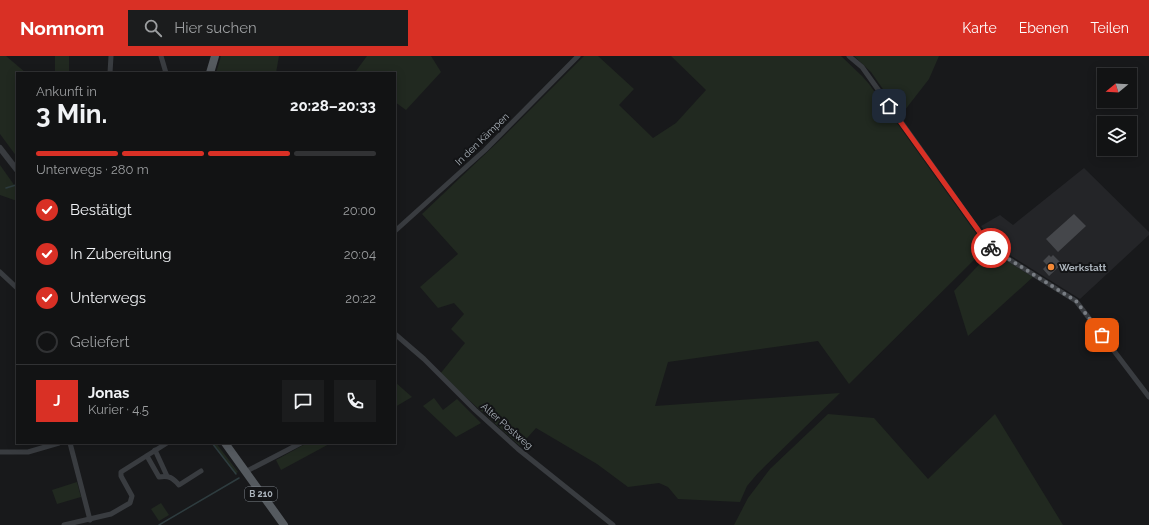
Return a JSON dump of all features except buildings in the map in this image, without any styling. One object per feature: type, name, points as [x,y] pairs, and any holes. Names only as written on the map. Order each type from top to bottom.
[{"type":"main road","points":[[210,72],[215,56]]},
{"type":"main road","name":"B 210","points":[[226,444],[284,525]]},
{"type":"street","points":[[110,72],[111,56]]},
{"type":"street","points":[[161,56],[166,72]]},
{"type":"street","name":"In den Kämpen","points":[[396,231],[485,150],[578,56]]},
{"type":"street","points":[[849,56],[862,67],[990,248],[1076,301],[1149,398]]},
{"type":"street","points":[[0,148],[16,169]]},
{"type":"street","points":[[0,272],[16,287]]},
{"type":"street","name":"Alter Postweg","points":[[396,335],[424,359],[480,415],[613,525]]},
{"type":"street","points":[[0,452],[28,452],[56,444]]},
{"type":"street","points":[[70,444],[90,520]]},
{"type":"street","points":[[64,525],[112,514],[130,503],[132,496],[121,476],[121,472],[165,444]]},
{"type":"street","points":[[245,472],[299,444]]},
{"type":"street","points":[[155,450],[167,476]]},
{"type":"street","points":[[147,456],[159,477],[167,476],[174,479],[179,485],[201,471]]},
{"type":"shaded area","points":[[0,56],[6,56],[25,72],[16,72],[16,156],[0,134]]},
{"type":"shaded area","points":[[55,56],[69,56],[69,72],[55,72]]},
{"type":"shaded area","points":[[221,56],[279,56],[276,72],[216,72]]},
{"type":"shaded area","points":[[367,56],[431,56],[441,72],[406,110],[396,103],[396,72],[356,71]]},
{"type":"shaded area","points":[[584,56],[598,56],[634,89],[619,105],[653,138],[676,123],[706,90],[671,56],[841,56],[869,84],[985,246],[985,249],[849,384],[818,341],[668,362],[655,406],[840,393],[758,473],[747,486],[740,502],[678,499],[668,487],[659,483],[628,487],[597,464],[536,428],[520,446],[440,374],[465,343],[451,329],[464,314],[454,303],[438,308],[420,287],[458,254],[422,214],[499,141]]},
{"type":"shaded area","points":[[854,56],[939,56],[929,79],[901,115],[871,72]]},
{"type":"shaded area","points":[[0,165],[16,188],[16,201],[0,195]]},
{"type":"shaded area","points":[[1084,168],[1149,232],[1149,235],[1080,299],[997,247],[981,226],[1000,215],[1013,225]]},
{"type":"shaded area","points":[[990,253],[994,253],[1033,277],[968,336],[954,291]]},
{"type":"shaded area","points":[[396,383],[412,397],[396,406]]},
{"type":"shaded area","points":[[434,398],[443,410],[457,399],[481,423],[456,437],[423,406]]},
{"type":"shaded area","points":[[828,414],[874,418],[928,479],[995,414],[1063,525],[734,525],[748,498],[770,469]]},
{"type":"shaded area","points":[[213,444],[217,444],[238,472],[235,474]]},
{"type":"shaded area","points":[[305,444],[329,444],[281,470],[276,460]]},
{"type":"shaded area","points":[[77,482],[81,497],[57,504],[52,490]]},
{"type":"shaded area","points":[[161,503],[169,515],[159,521],[151,509]]},
{"type":"waterway","points":[[6,188],[16,185]]},
{"type":"waterway","points":[[213,444],[236,474]]},
{"type":"waterway","points":[[159,525],[239,478]]},
{"type":"way so far","points":[[991,248],[1076,301],[1102,335]]},
{"type":"place","name":"Werkstatt","points":[[1051,267]]},
{"type":"route","points":[[889,106],[991,248]]}]
